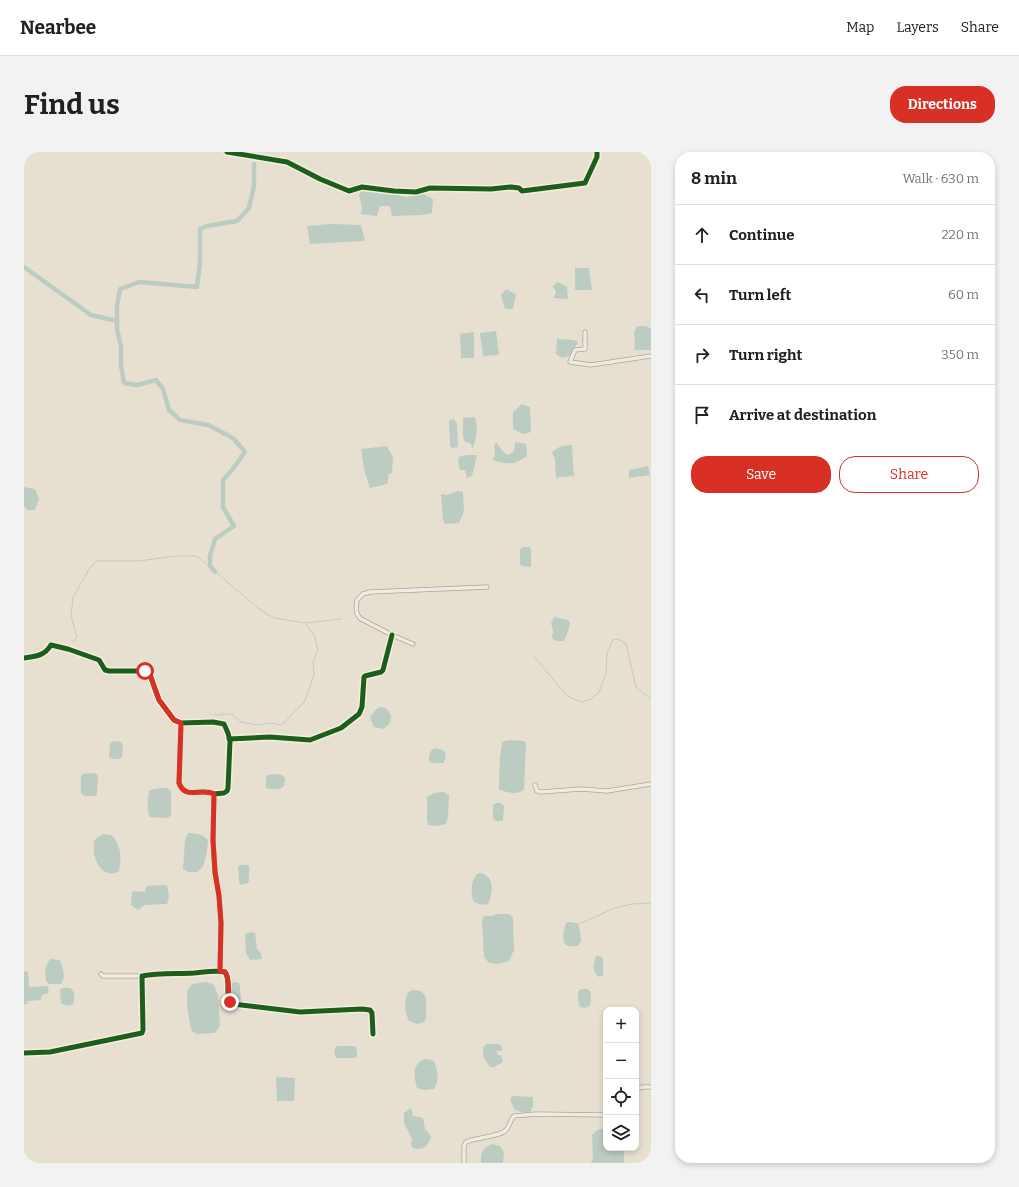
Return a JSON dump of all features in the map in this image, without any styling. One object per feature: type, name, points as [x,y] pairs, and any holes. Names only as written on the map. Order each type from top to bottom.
[{"type":"street","points":[[227,152],[287,162],[320,179],[349,191],[362,187],[416,192],[430,188],[492,189],[511,187],[519,188],[522,192],[585,183],[597,157],[597,152]]},
{"type":"street","points":[[585,332],[585,349],[575,350],[570,362],[591,365],[651,356]]},
{"type":"street","points":[[413,644],[358,617],[356,613],[357,600],[363,594],[370,592],[487,587]]},
{"type":"street","points":[[229,739],[270,737],[310,740],[341,728],[358,714],[362,707],[364,677],[383,670],[392,635]]},
{"type":"street","points":[[24,658],[40,655],[46,652],[51,645],[68,649],[99,660],[105,670],[149,672],[159,700],[174,720],[181,723],[213,722],[224,724],[229,739],[227,791],[224,793],[214,794],[209,792],[188,792],[181,788],[179,783],[181,723]]},
{"type":"street","points":[[535,785],[537,791],[541,792],[581,789],[606,791],[651,784]]},
{"type":"street","points":[[214,794],[213,840],[221,923],[220,971]]},
{"type":"street","points":[[101,974],[103,976],[142,976],[163,973],[225,972],[228,975],[228,996],[230,1002],[233,1004],[300,1012],[362,1009],[370,1010],[372,1013],[373,1034]]},
{"type":"street","points":[[24,1053],[50,1052],[142,1033],[142,976]]},
{"type":"street","points":[[639,1089],[651,1087]]},
{"type":"street","points":[[464,1163],[464,1146],[466,1142],[477,1138],[503,1133],[507,1130],[511,1119],[514,1116],[536,1114],[603,1115]]},
{"type":"shaded area","points":[[362,191],[395,194],[406,197],[423,194],[433,199],[432,213],[392,216],[390,206],[380,206],[377,216],[361,214],[362,207],[359,195]]},
{"type":"shaded area","points":[[331,224],[361,225],[365,241],[310,244],[307,226]]},
{"type":"shaded area","points":[[575,268],[589,268],[592,290],[575,290]]},
{"type":"shaded area","points":[[558,282],[567,287],[568,299],[553,298],[556,293],[553,286]]},
{"type":"shaded area","points":[[506,289],[516,294],[513,309],[505,309],[501,295]]},
{"type":"shaded area","points":[[637,326],[646,326],[651,329],[651,350],[634,350],[634,332]]},
{"type":"shaded area","points":[[496,331],[499,355],[483,356],[480,333]]},
{"type":"shaded area","points":[[474,332],[474,358],[461,358],[460,334]]},
{"type":"shaded area","points":[[557,339],[573,340],[578,342],[570,356],[562,358],[556,354]]},
{"type":"shaded area","points":[[522,404],[530,407],[531,432],[523,434],[513,429],[513,412]]},
{"type":"shaded area","points":[[475,417],[477,432],[473,448],[470,443],[465,442],[464,439],[463,418]]},
{"type":"shaded area","points":[[454,419],[457,424],[458,447],[451,448],[449,420]]},
{"type":"shaded area","points":[[515,442],[526,444],[527,456],[514,463],[502,463],[492,460],[495,456],[494,444],[497,443],[504,453],[508,455],[514,451]]},
{"type":"shaded area","points":[[572,445],[574,476],[559,477],[556,479],[555,459],[552,452],[561,446]]},
{"type":"shaded area","points":[[387,446],[393,457],[392,473],[389,474],[387,484],[370,488],[364,469],[361,449]]},
{"type":"shaded area","points":[[477,455],[472,476],[467,478],[465,470],[460,470],[458,460],[460,456]]},
{"type":"shaded area","points":[[648,466],[650,475],[629,478],[629,470]]},
{"type":"shaded area","points":[[24,487],[35,489],[39,499],[35,510],[27,510],[24,506]]},
{"type":"shaded area","points":[[458,491],[463,492],[464,512],[459,523],[445,524],[443,520],[441,494],[447,495]]},
{"type":"shaded area","points":[[523,547],[530,547],[530,567],[522,566],[520,564],[520,549]]},
{"type":"shaded area","points":[[554,617],[568,620],[570,623],[564,641],[556,641],[552,638],[553,631],[551,623]]},
{"type":"shaded area","points":[[381,707],[386,708],[391,715],[390,723],[384,729],[374,727],[370,718],[376,709]]},
{"type":"shaded area","points":[[510,740],[524,741],[526,744],[524,790],[515,793],[499,789],[502,743]]},
{"type":"shaded area","points":[[114,741],[121,742],[123,745],[122,757],[119,759],[109,757],[110,743]]},
{"type":"shaded area","points":[[434,748],[443,750],[446,754],[444,763],[432,763],[429,761],[431,751]]},
{"type":"shaded area","points":[[82,774],[97,774],[98,777],[97,794],[96,796],[85,796],[81,794],[81,776]]},
{"type":"shaded area","points":[[267,775],[282,775],[285,778],[284,786],[278,789],[266,788]]},
{"type":"shaded area","points":[[167,788],[171,791],[171,815],[168,818],[150,817],[148,808],[149,791],[153,789]]},
{"type":"shaded area","points":[[443,792],[449,795],[448,817],[446,824],[437,826],[428,825],[427,797],[434,793]]},
{"type":"shaded area","points":[[496,803],[501,803],[504,806],[503,821],[495,821],[493,819],[493,805]]},
{"type":"shaded area","points":[[188,833],[199,834],[208,840],[207,852],[203,867],[197,872],[188,872],[183,869],[185,840]]},
{"type":"shaded area","points":[[103,834],[112,835],[119,848],[119,871],[114,873],[109,873],[101,868],[94,854],[94,842],[96,838]]},
{"type":"shaded area","points":[[240,865],[249,866],[249,881],[248,883],[241,885],[239,882],[238,867]]},
{"type":"shaded area","points":[[477,874],[485,874],[488,877],[492,886],[490,900],[486,905],[473,901],[472,884]]},
{"type":"shaded area","points":[[148,886],[167,886],[169,893],[167,904],[145,905],[138,910],[131,905],[133,891],[145,892],[146,887]]},
{"type":"shaded area","points":[[497,914],[510,914],[513,918],[514,950],[509,961],[498,964],[489,963],[484,957],[482,920],[484,916],[492,916]]},
{"type":"shaded area","points":[[566,923],[577,923],[579,925],[581,941],[578,946],[569,946],[564,942],[564,932]]},
{"type":"shaded area","points":[[251,932],[255,933],[257,949],[261,953],[262,959],[250,960],[246,953],[245,934]]},
{"type":"shaded area","points":[[596,956],[600,956],[603,959],[603,975],[599,977],[595,972],[594,967]]},
{"type":"shaded area","points":[[51,959],[60,960],[64,976],[61,984],[49,984],[46,981],[46,966]]},
{"type":"shaded area","points":[[24,971],[28,972],[29,986],[47,986],[49,990],[48,993],[42,995],[41,1000],[28,1001],[27,1004],[24,1004]]},
{"type":"shaded area","points":[[206,982],[214,985],[218,995],[220,1026],[215,1033],[197,1034],[192,1031],[191,1027],[187,993],[192,984]]},
{"type":"shaded area","points":[[236,982],[239,983],[240,986],[241,1003],[234,1001],[231,998],[231,984]]},
{"type":"shaded area","points":[[63,988],[70,988],[74,992],[74,1003],[70,1006],[61,1004],[60,990]]},
{"type":"shaded area","points":[[581,989],[587,989],[590,991],[591,997],[590,1006],[584,1008],[580,1007],[578,1000],[578,992]]},
{"type":"shaded area","points":[[413,990],[421,991],[426,997],[426,1019],[424,1022],[418,1024],[409,1021],[405,1010],[408,992]]},
{"type":"shaded area","points":[[487,1044],[498,1044],[501,1046],[502,1051],[497,1051],[498,1055],[501,1055],[503,1062],[494,1067],[490,1067],[483,1055],[484,1046]]},
{"type":"shaded area","points":[[337,1046],[356,1047],[357,1057],[336,1058],[334,1052]]},
{"type":"shaded area","points":[[425,1059],[433,1060],[436,1067],[438,1078],[434,1089],[424,1090],[417,1088],[415,1080],[416,1067],[417,1064]]},
{"type":"shaded area","points":[[276,1078],[295,1078],[294,1101],[277,1101]]},
{"type":"shaded area","points":[[512,1096],[533,1097],[533,1107],[530,1112],[515,1110],[510,1099]]},
{"type":"shaded area","points":[[409,1109],[412,1110],[413,1116],[423,1118],[425,1129],[431,1136],[429,1143],[420,1149],[413,1148],[411,1145],[412,1139],[404,1123],[404,1113]]},
{"type":"shaded area","points":[[603,1129],[603,1151],[624,1151],[624,1163],[591,1163],[593,1158],[592,1135],[597,1130]]},
{"type":"shaded area","points":[[492,1144],[500,1146],[504,1152],[503,1163],[481,1163],[483,1151],[486,1147]]},
{"type":"waterway","points":[[215,572],[210,566],[210,556],[215,539],[234,526],[223,507],[223,480],[245,452],[233,438],[208,425],[180,420],[169,410],[163,389],[156,380],[137,385],[124,383],[121,365],[121,347],[117,329],[117,306],[120,289],[139,282],[197,287],[200,263],[200,229],[207,226],[237,221],[249,208],[254,186],[254,164]]},
{"type":"waterway","points":[[24,267],[91,315],[117,321]]},
{"type":"waterway","points":[[73,642],[77,637],[71,616],[73,597],[91,566],[97,561],[138,561],[177,556],[197,556],[258,608],[274,618],[306,623],[341,619]]},
{"type":"waterway","points":[[214,715],[232,714],[241,722],[257,725],[270,723],[282,725],[305,701],[314,675],[313,661],[318,651],[315,637],[306,624]]},
{"type":"waterway","points":[[533,655],[567,696],[581,702],[591,699],[599,692],[606,674],[607,653],[613,640],[618,639],[626,644],[636,687],[651,699]]},
{"type":"waterway","points":[[579,924],[615,908],[632,904],[651,903]]},
{"type":"cycle path","points":[[227,152],[287,162],[320,179],[349,191],[362,187],[416,192],[430,188],[491,189],[511,187],[519,188],[522,191],[585,183],[597,157],[597,152]]},
{"type":"cycle path","points":[[229,739],[270,737],[310,740],[341,728],[359,714],[362,707],[364,677],[383,670],[392,635]]},
{"type":"cycle path","points":[[24,658],[43,653],[51,645],[68,649],[99,660],[105,670],[149,672],[159,700],[174,720],[181,723],[213,722],[224,724],[230,741],[228,788],[224,793],[214,794]]},
{"type":"cycle path","points":[[24,1053],[50,1052],[142,1033],[142,976],[214,971],[225,972],[228,980],[228,993],[230,1001],[233,1004],[300,1012],[362,1009],[370,1010],[372,1013],[373,1034]]},
{"type":"route","points":[[145,671],[149,672],[151,676],[159,700],[174,720],[181,723],[179,783],[181,788],[188,792],[212,792],[214,794],[213,840],[221,923],[220,971],[225,972],[228,975],[228,996],[230,1002]]}]
